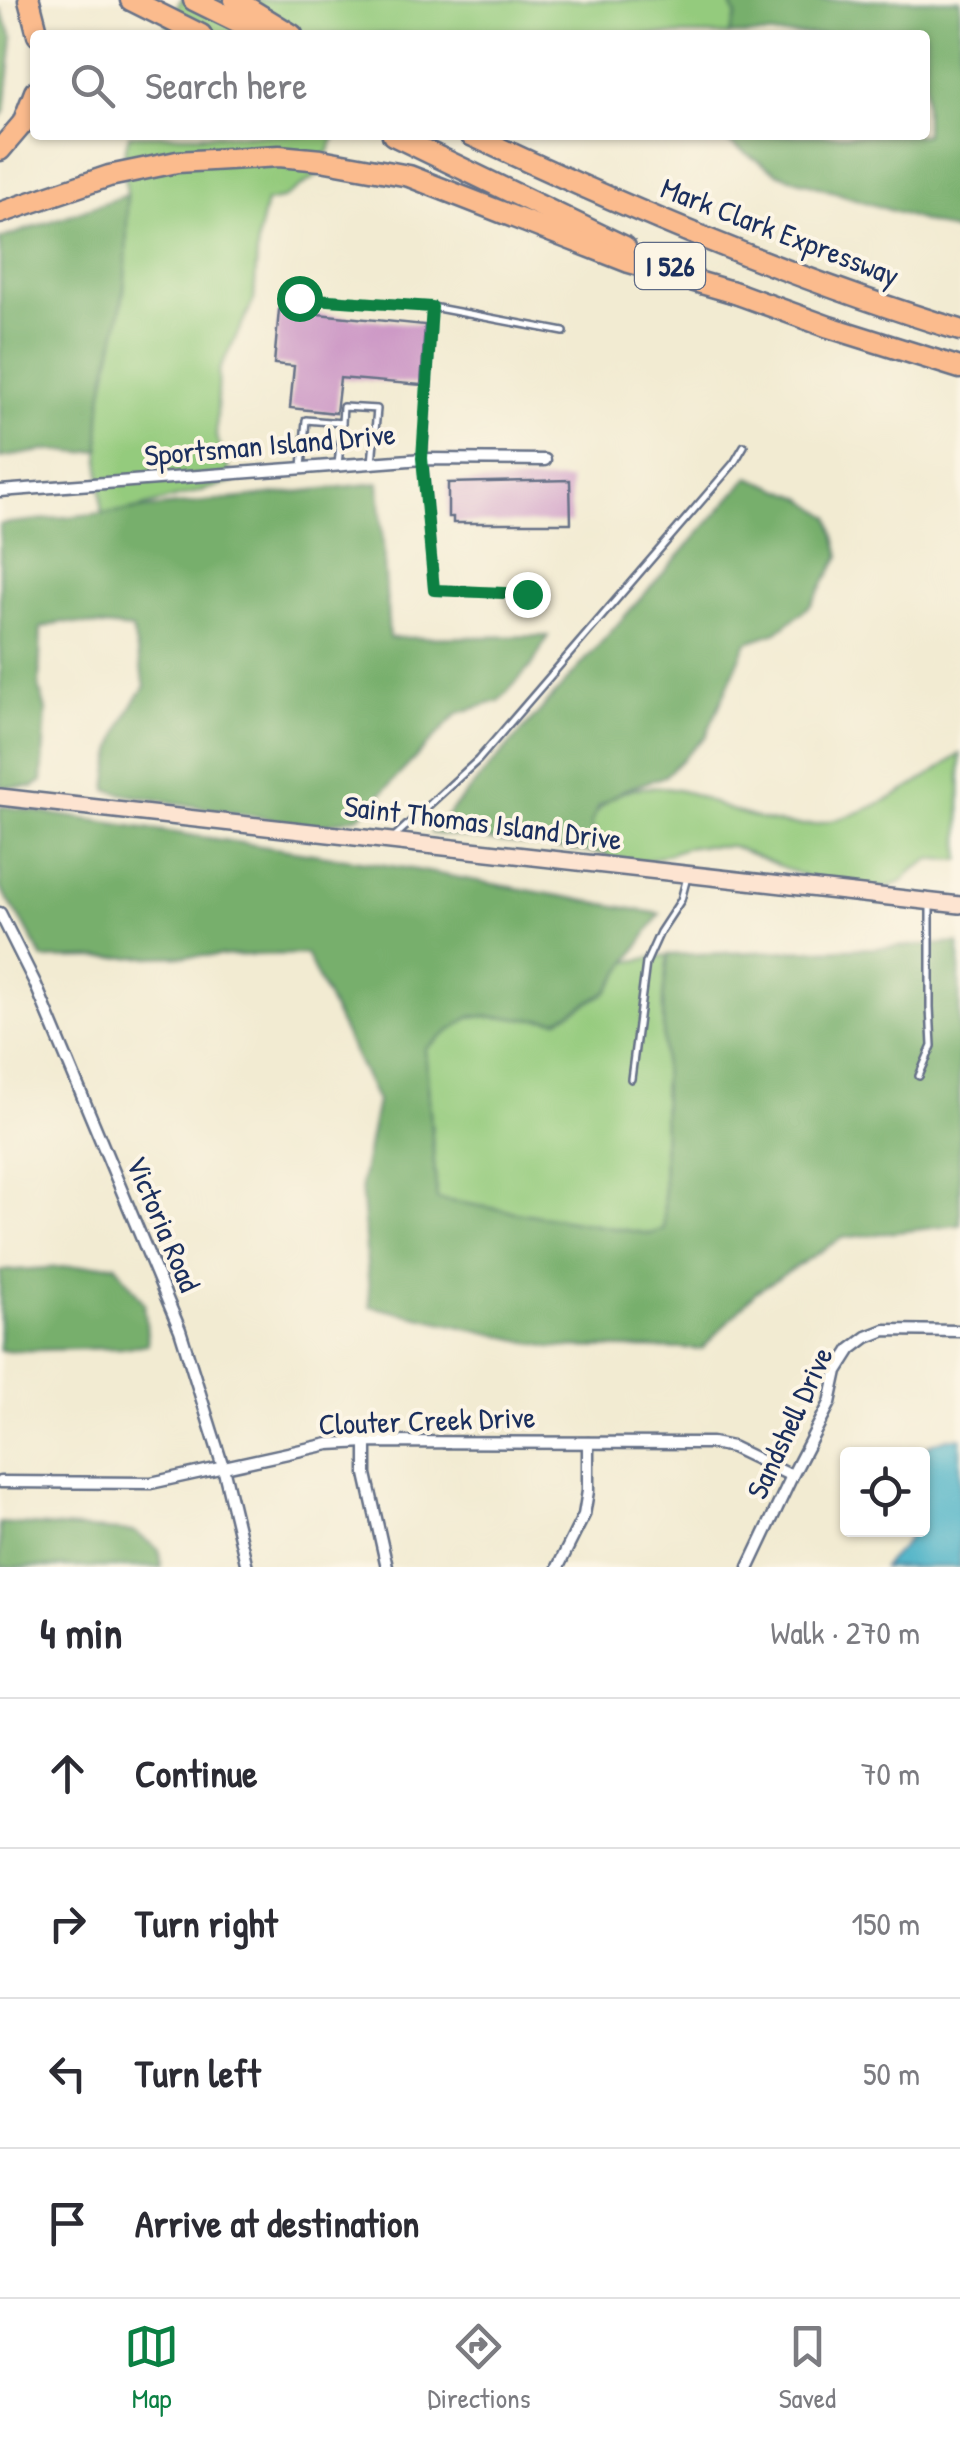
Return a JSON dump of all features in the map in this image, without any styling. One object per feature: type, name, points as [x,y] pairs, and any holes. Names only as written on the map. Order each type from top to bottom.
[{"type":"highway","points":[[29,0],[37,30]]},
{"type":"highway","points":[[131,0],[192,30]]},
{"type":"highway","points":[[194,0],[255,30]]},
{"type":"highway","points":[[235,0],[284,30]]},
{"type":"highway","points":[[0,150],[23,123],[30,105]]},
{"type":"highway","name":"I 526","points":[[403,140],[638,253],[829,327],[960,368]]},
{"type":"highway","name":"Mark Clark Expressway","points":[[482,140],[590,190],[788,270],[960,330]]},
{"type":"highway","points":[[0,213],[109,176],[177,162],[279,156],[409,176],[629,262],[740,294]]},
{"type":"main road","name":"Saint Thomas Island Drive","points":[[0,797],[960,905]]},
{"type":"street","name":"Sportsman Island Drive","points":[[0,491],[422,458],[545,460]]},
{"type":"street","name":"Victoria Road","points":[[0,913],[35,983],[180,1330],[224,1467],[247,1567]]},
{"type":"street","name":"Sandshell Drive","points":[[749,1567],[830,1403],[837,1371],[851,1349],[885,1330],[960,1332]]},
{"type":"street","name":"Clouter Creek Drive","points":[[0,1482],[151,1483],[328,1444],[366,1442],[712,1443],[732,1447],[792,1476]]},
{"type":"street","points":[[366,1442],[366,1474],[387,1567]]},
{"type":"street","points":[[558,1567],[584,1514],[588,1443]]},
{"type":"lane","points":[[299,298],[432,307],[564,332]]},
{"type":"lane","points":[[432,307],[422,458],[434,590],[527,594]]},
{"type":"lane","points":[[338,465],[344,407],[377,409],[372,462]]},
{"type":"lane","points":[[302,468],[306,420],[342,423]]},
{"type":"lane","points":[[390,840],[478,760],[734,463],[744,446]]},
{"type":"lane","points":[[631,1079],[646,963],[680,900],[688,874]]},
{"type":"lane","points":[[919,1076],[932,1046],[930,902]]},
{"type":"green space","points":[[181,0],[729,0],[737,16],[731,30],[166,30]]},
{"type":"green space","points":[[729,0],[960,0],[960,233],[779,174],[725,140],[930,140],[930,30],[731,30],[736,16]]},
{"type":"green space","points":[[0,8],[13,38],[5,112],[0,117]]},
{"type":"green space","points":[[128,140],[334,140],[318,175],[282,199],[266,202],[258,237],[254,300],[219,371],[216,437],[234,482],[102,518],[98,425],[103,383],[124,291],[127,195],[123,159]]},
{"type":"green space","points":[[127,195],[125,277],[101,407],[100,450],[48,450],[0,458],[0,239]]},
{"type":"green space","points":[[749,477],[803,498],[830,517],[840,556],[811,605],[777,632],[747,642],[706,736],[665,776],[624,790],[598,807],[591,824],[606,854],[431,833]]},
{"type":"green space","points":[[379,483],[389,638],[548,636],[533,664],[499,701],[458,713],[360,816],[317,827],[107,790],[118,735],[145,686],[132,629],[63,622],[41,628],[39,686],[46,710],[42,781],[33,787],[0,787],[0,524]]},
{"type":"green space","points":[[960,754],[960,860],[931,859],[902,882],[883,889],[818,882],[732,846],[691,846],[644,862],[609,859],[590,824],[608,801],[646,787],[690,793],[770,821],[816,824],[855,814],[892,798]]},
{"type":"green space","points":[[0,806],[411,869],[660,914],[608,991],[558,1020],[471,1016],[425,1049],[437,1199],[650,1234],[664,1229],[663,996],[668,955],[959,943],[960,1225],[842,1238],[756,1292],[702,1349],[550,1347],[370,1306],[361,1183],[377,1101],[306,954],[43,959],[0,888]]},
{"type":"green space","points":[[668,955],[663,996],[664,1230],[650,1234],[437,1199],[425,1049],[471,1016],[558,1020],[608,991],[627,962]]},
{"type":"green space","points":[[115,1264],[144,1303],[148,1344],[0,1351],[0,1271]]},
{"type":"green space","points":[[0,1523],[135,1532],[159,1550],[162,1567],[0,1567]]},
{"type":"water","points":[[960,1438],[960,1567],[883,1567],[909,1537],[930,1537],[930,1444]]},
{"type":"building","points":[[279,310],[425,325],[421,385],[340,378],[336,413],[290,408],[294,366],[274,364]]},
{"type":"building","points":[[570,480],[571,523],[453,523],[453,517],[448,517],[448,483]]},
{"type":"route","points":[[299,298],[432,307],[422,458],[434,590],[527,594]]}]
